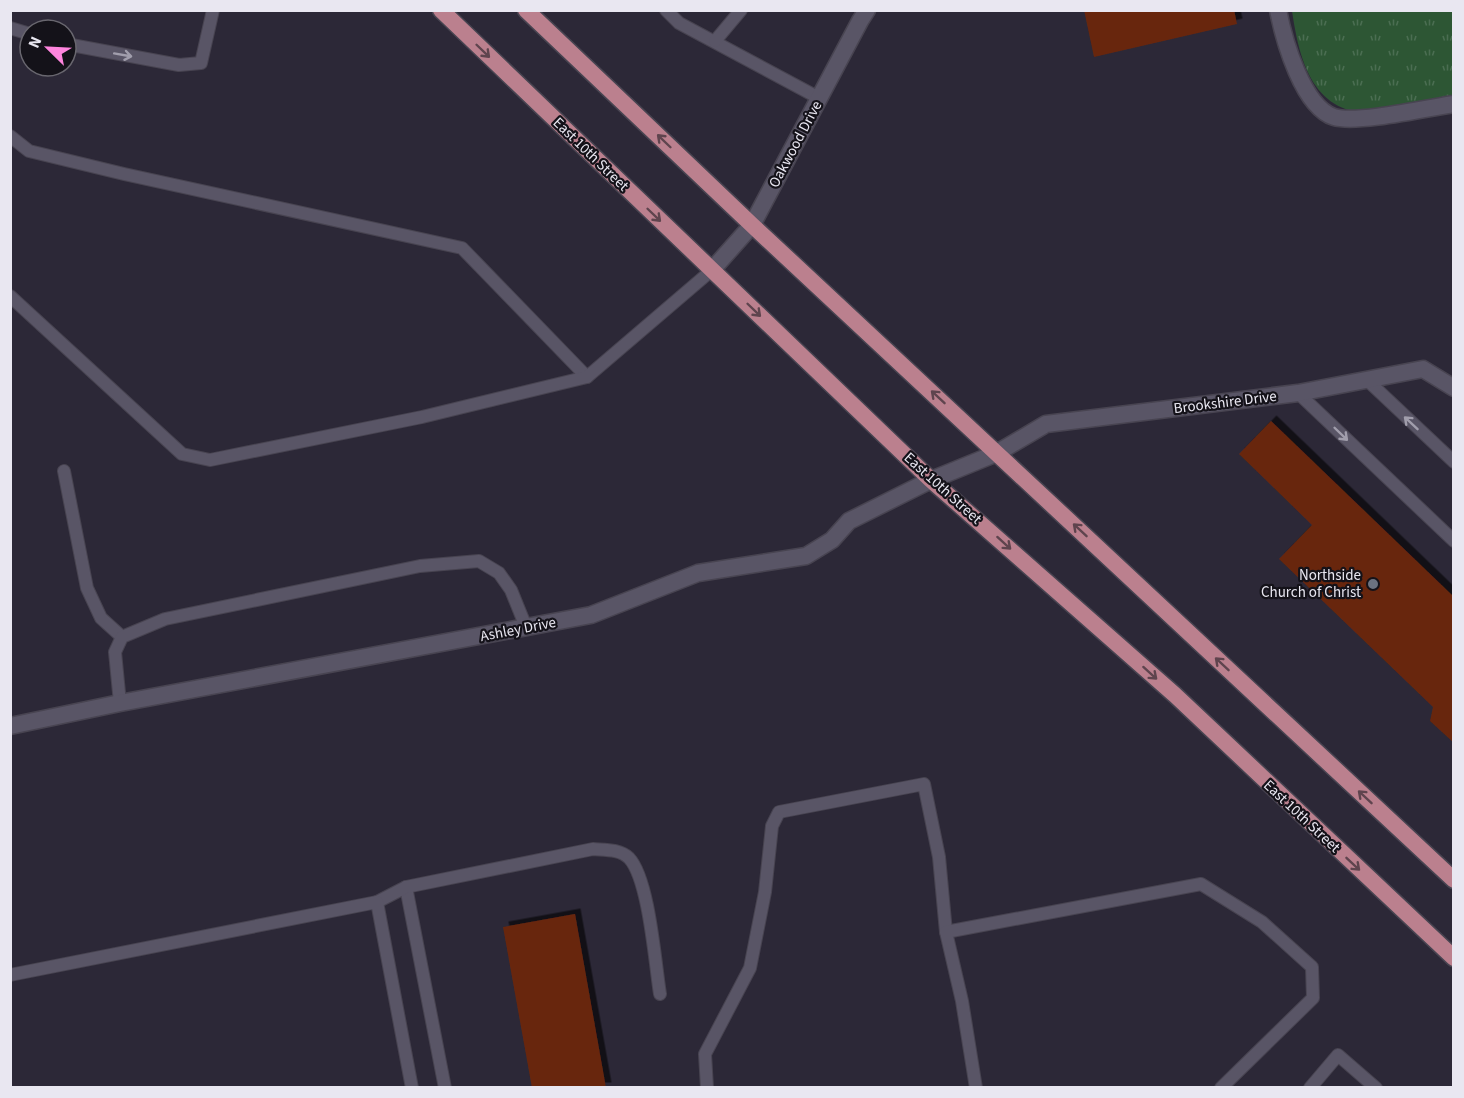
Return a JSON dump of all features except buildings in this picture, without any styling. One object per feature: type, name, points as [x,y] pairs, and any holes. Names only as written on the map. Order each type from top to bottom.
[{"type":"main road","name":"East 10th Street","points":[[441,10],[931,480],[1175,695],[1454,958]]},
{"type":"main road","points":[[526,10],[752,225],[1454,880]]},
{"type":"street","name":"Oakwood Drive","points":[[712,270],[752,225],[867,10]]},
{"type":"street","points":[[1278,10],[1302,84],[1316,106],[1335,117],[1366,118],[1454,104]]},
{"type":"street","name":"Brookshire Drive","points":[[997,453],[1046,424],[1298,393],[1423,369],[1454,388]]},
{"type":"street","name":"Ashley Drive","points":[[10,726],[120,703],[591,615],[698,573],[806,556],[832,540],[849,521],[931,480],[997,453]]},
{"type":"lane","points":[[78,46],[179,65],[201,63],[213,10]]},
{"type":"lane","points":[[666,10],[679,23],[819,98]]},
{"type":"lane","points":[[715,41],[741,10]]},
{"type":"lane","points":[[10,136],[29,151],[462,248],[587,377]]},
{"type":"lane","points":[[10,296],[182,454],[210,460],[422,417],[587,377],[712,270]]},
{"type":"lane","points":[[1367,380],[1454,462]]},
{"type":"lane","points":[[1298,393],[1454,541]]},
{"type":"lane","points":[[64,471],[87,588],[101,618],[122,637]]},
{"type":"lane","points":[[120,703],[115,652],[122,637],[165,619],[420,566],[479,561],[499,573],[512,590],[526,627]]},
{"type":"lane","points":[[707,1088],[705,1054],[750,968],[765,892],[772,826],[779,812],[924,783],[939,857],[946,932],[962,1001],[976,1088]]},
{"type":"lane","points":[[10,975],[377,902],[406,887],[593,849],[613,850],[627,856],[636,867],[643,884],[660,994]]},
{"type":"lane","points":[[946,932],[1201,884],[1262,922],[1312,967],[1313,998],[1221,1088]]},
{"type":"lane","points":[[406,887],[445,1088]]},
{"type":"lane","points":[[377,902],[412,1088]]},
{"type":"lane","points":[[1310,1088],[1338,1055],[1376,1088]]},
{"type":"green space","points":[[1292,11],[1453,11],[1453,100],[1371,113],[1351,111],[1334,104],[1321,93],[1304,63]]},
{"type":"place","name":"Northside Church of Christ","points":[[1373,584]]}]
